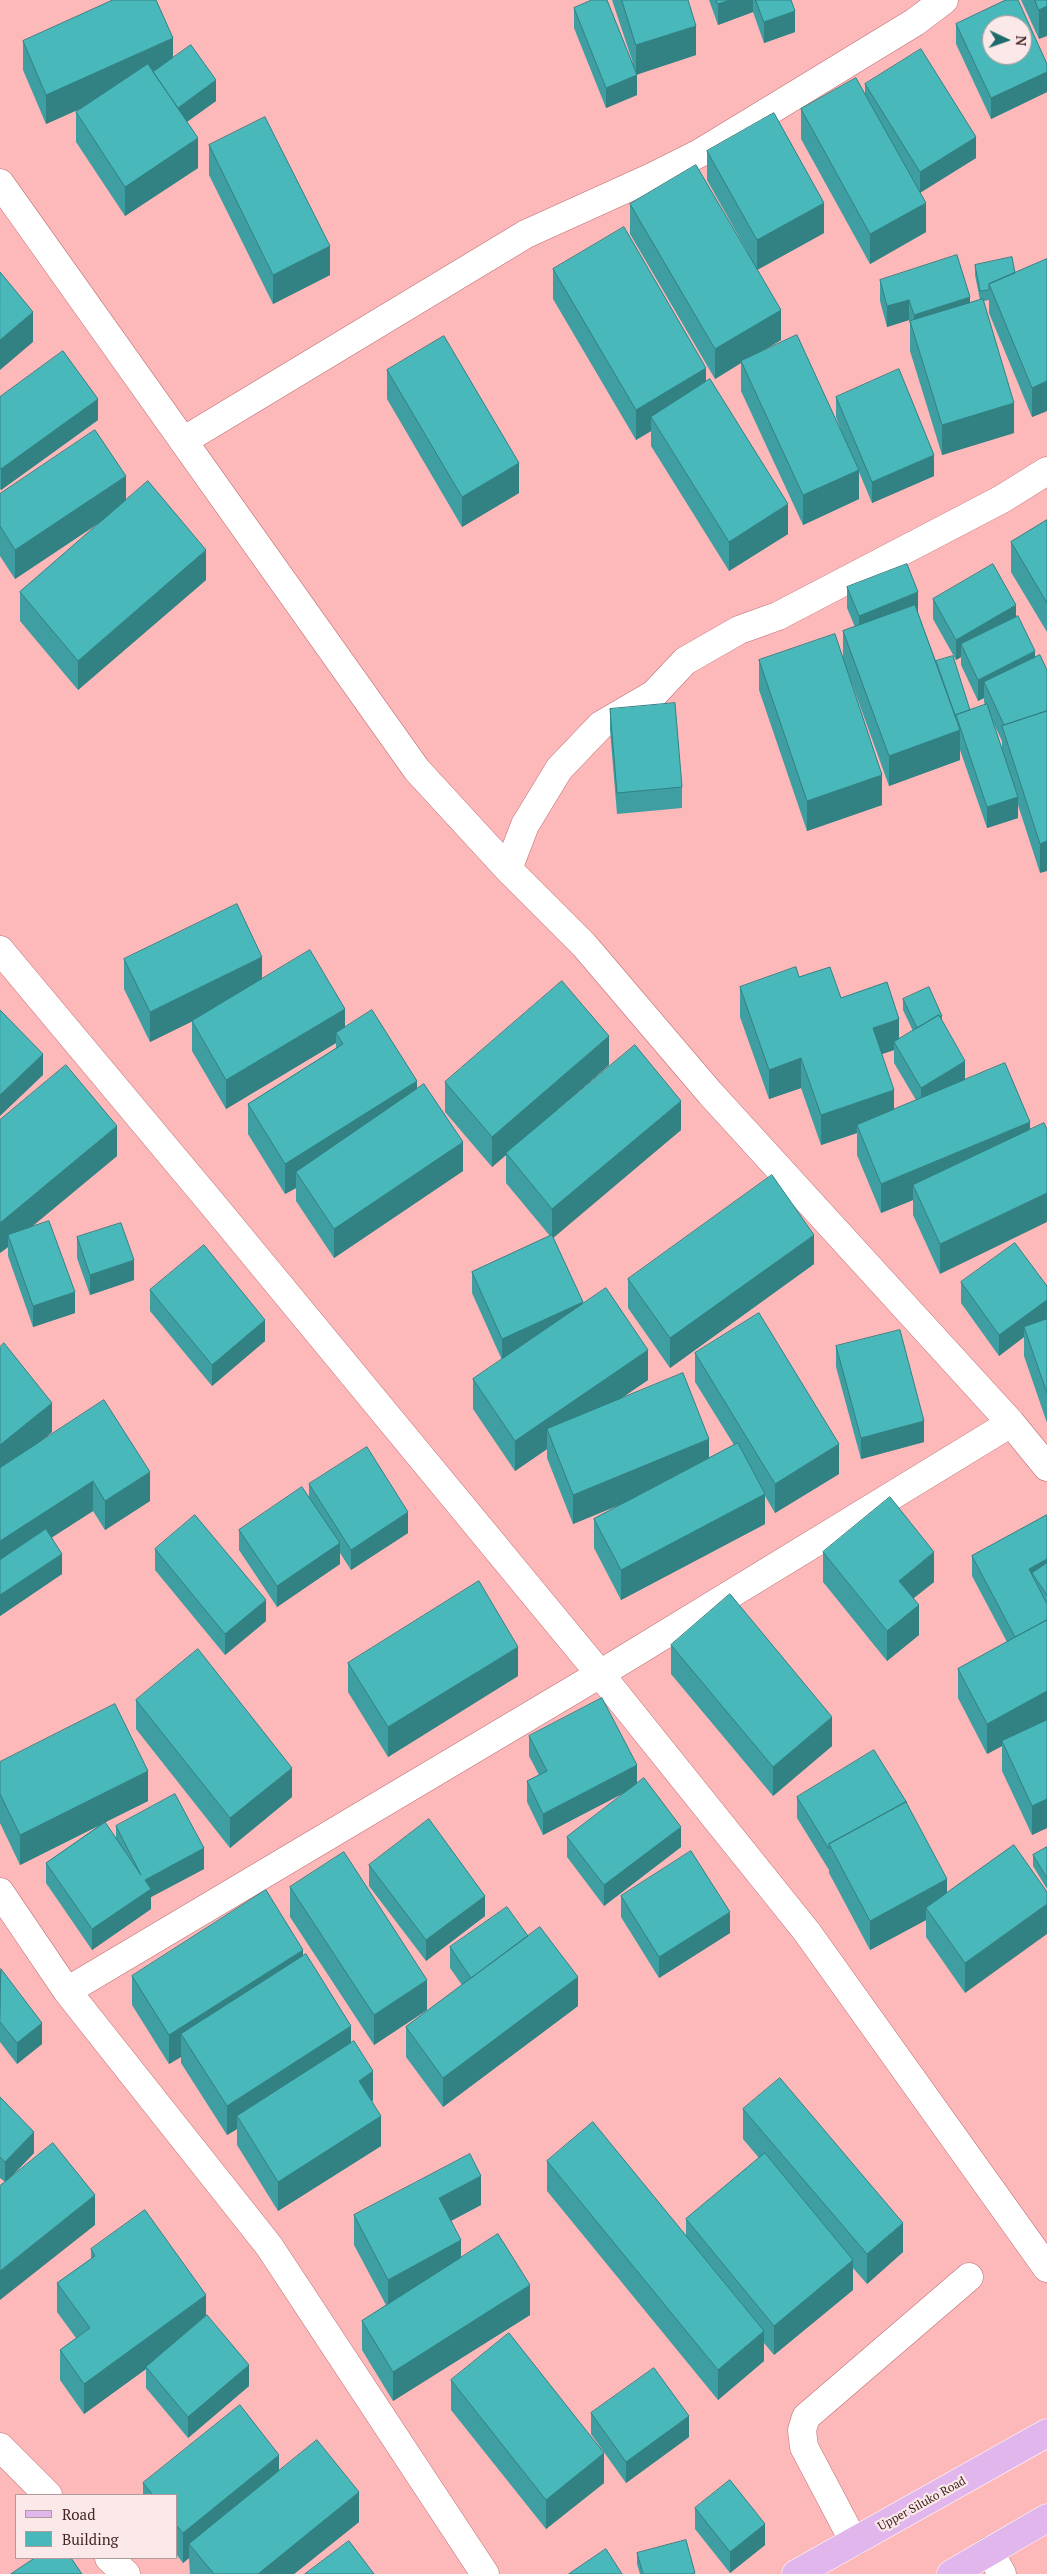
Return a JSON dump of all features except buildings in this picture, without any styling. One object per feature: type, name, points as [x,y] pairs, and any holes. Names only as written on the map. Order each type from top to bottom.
[{"type":"main road","name":"Upper Siluko Road","points":[[796,2574],[1047,2433]]},
{"type":"main road","points":[[951,2574],[996,2563],[1047,2518]]},
{"type":"street","points":[[183,441],[526,234],[635,186],[700,152],[915,22],[944,0]]},
{"type":"street","points":[[0,183],[417,770],[508,870],[584,945],[710,1093],[1011,1423],[1047,1468]]},
{"type":"street","points":[[508,870],[525,825],[559,769],[601,725],[654,694],[685,661],[739,630],[778,616],[1002,499],[1047,471]]},
{"type":"street","points":[[0,950],[600,1674],[807,1932],[1047,2268]]},
{"type":"street","points":[[67,1991],[600,1674],[1011,1423]]},
{"type":"street","points":[[0,1892],[67,1991],[270,2246],[485,2574]]},
{"type":"street","points":[[854,2542],[804,2447],[802,2430],[806,2417],[969,2277]]},
{"type":"street","points":[[0,2447],[47,2494]]},
{"type":"street","points":[[111,2559],[126,2574]]}]
